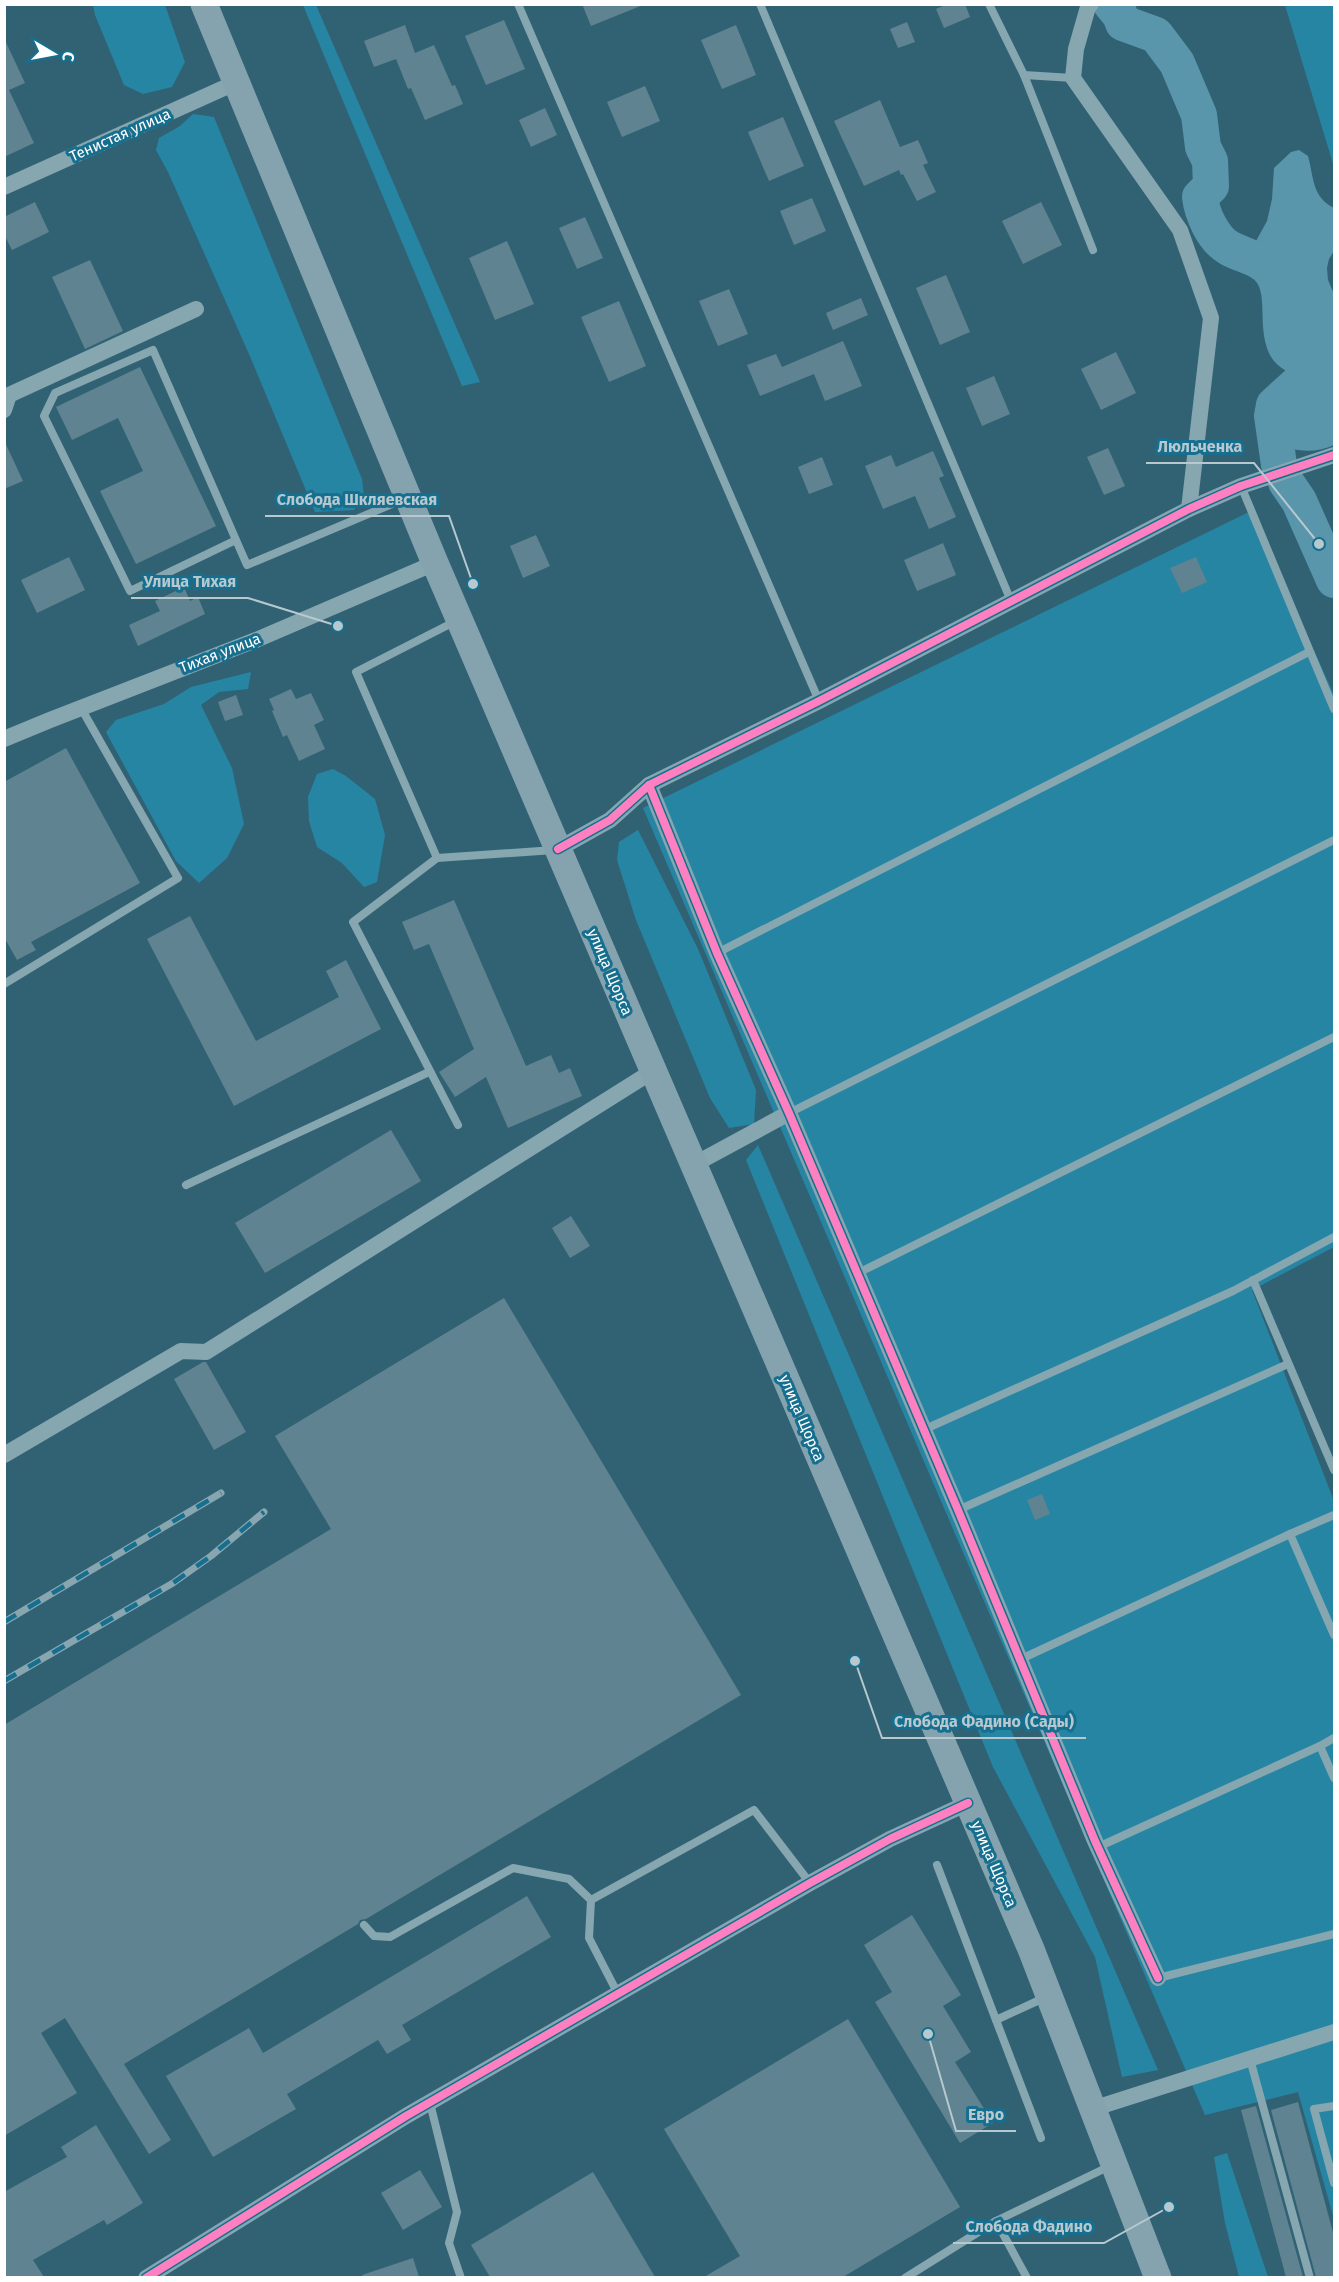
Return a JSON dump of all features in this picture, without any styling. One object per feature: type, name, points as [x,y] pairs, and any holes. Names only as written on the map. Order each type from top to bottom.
[{"type":"main road","name":"улица Щорса","points":[[204,4],[459,620],[968,1803],[1049,1996],[1158,2277]]},
{"type":"street","points":[[1091,4],[1088,7],[1076,49],[1073,78],[1180,230],[1210,318],[1189,509]]},
{"type":"street","name":"Тенистая улица","points":[[4,187],[235,83]]},
{"type":"street","points":[[4,410],[9,395],[196,309]]},
{"type":"street","points":[[558,849],[610,820],[649,785],[819,701],[1189,509],[1241,486],[1335,456]]},
{"type":"street","name":"Тихая улица","points":[[4,739],[256,640],[435,563]]},
{"type":"street","points":[[649,785],[717,953],[858,1273],[1098,1847],[1158,1978]]},
{"type":"street","points":[[4,1455],[181,1352],[206,1352],[653,1071]]},
{"type":"street","points":[[693,1165],[789,1113]]},
{"type":"street","points":[[146,2277],[430,2103],[863,1852],[968,1803]]},
{"type":"street","points":[[1092,2109],[1335,2032]]},
{"type":"lane","points":[[518,4],[819,701]]},
{"type":"lane","points":[[760,4],[1011,601]]},
{"type":"lane","points":[[989,4],[1024,75],[1094,250]]},
{"type":"lane","points":[[1024,75],[1073,78]]},
{"type":"lane","points":[[237,540],[130,591],[44,416],[55,393],[153,350],[237,540],[247,565],[408,498]]},
{"type":"lane","points":[[1241,486],[1309,652],[1335,709]]},
{"type":"lane","points":[[437,858],[356,672],[459,620]]},
{"type":"lane","points":[[717,953],[1309,652]]},
{"type":"lane","points":[[4,984],[178,878],[81,708]]},
{"type":"lane","points":[[789,1113],[1335,840]]},
{"type":"lane","points":[[458,1125],[353,922],[437,858],[558,849]]},
{"type":"lane","points":[[858,1273],[1335,1037]]},
{"type":"lane","points":[[186,1185],[429,1072]]},
{"type":"lane","points":[[923,1430],[1253,1280],[1335,1237]]},
{"type":"lane","points":[[1253,1280],[1335,1470]]},
{"type":"lane","points":[[958,1510],[1288,1364]]},
{"type":"lane","points":[[1021,1659],[1335,1515]]},
{"type":"lane","points":[[1290,1534],[1335,1635]]},
{"type":"lane","points":[[1098,1847],[1335,1738]]},
{"type":"lane","points":[[1320,1746],[1335,1778]]},
{"type":"lane","points":[[591,1900],[754,1810],[810,1883]]},
{"type":"lane","points":[[937,1866],[1041,2138]]},
{"type":"lane","points":[[364,1925],[374,1936],[390,1937],[513,1868],[569,1879],[591,1900],[589,1938],[618,1994]]},
{"type":"lane","points":[[1158,1978],[1335,1934]]},
{"type":"lane","points":[[996,2020],[1049,1996]]},
{"type":"lane","points":[[1250,2059],[1310,2277]]},
{"type":"lane","points":[[430,2103],[457,2212],[449,2243],[461,2277]]},
{"type":"lane","points":[[1335,2106],[1314,2109],[1335,2182]]},
{"type":"lane","points":[[905,2277],[996,2221],[1114,2164]]},
{"type":"lane","points":[[996,2221],[1027,2277]]},
{"type":"shaded area","points":[[93,5],[165,5],[185,62],[172,87],[143,94],[124,85]]},
{"type":"shaded area","points":[[303,5],[316,5],[480,382],[462,386]]},
{"type":"shaded area","points":[[1285,5],[1334,5],[1334,167]]},
{"type":"shaded area","points":[[193,114],[214,117],[362,479],[364,496],[354,510],[315,512],[249,354],[156,150],[159,138],[180,126]]},
{"type":"shaded area","points":[[1299,150],[1308,156],[1318,193],[1327,204],[1334,208],[1334,251],[1327,268],[1328,280],[1334,294],[1334,445],[1312,451],[1288,448],[1277,436],[1273,421],[1274,409],[1278,400],[1300,383],[1307,368],[1304,361],[1286,346],[1275,278],[1260,261],[1256,241],[1267,221],[1272,199],[1274,168],[1291,152]]},
{"type":"shaded area","points":[[1251,511],[1334,695],[1334,1247],[1252,1290],[1334,1501],[1334,2219],[1298,2092],[1205,2115],[643,808]]},
{"type":"shaded area","points":[[251,672],[248,689],[219,692],[201,705],[232,768],[244,824],[227,858],[199,883],[176,861],[106,732],[116,720],[164,704],[191,687]]},
{"type":"shaded area","points":[[333,769],[346,776],[375,799],[385,835],[377,882],[364,887],[342,863],[317,847],[309,821],[308,797],[317,774]]},
{"type":"shaded area","points":[[638,830],[698,949],[756,1090],[754,1124],[729,1128],[710,1098],[636,920],[617,860],[619,842]]},
{"type":"shaded area","points":[[758,1145],[1158,2070],[1122,2077],[1095,1957],[993,1767],[746,1160]]},
{"type":"shaded area","points":[[1227,2153],[1268,2277],[1239,2277],[1225,2223],[1214,2157]]},
{"type":"building","points":[[582,4],[643,4],[643,5],[591,26]]},
{"type":"building","points":[[948,4],[965,4],[970,17],[944,28],[936,9]]},
{"type":"building","points":[[504,20],[525,69],[486,85],[465,36]]},
{"type":"building","points":[[907,22],[915,42],[898,48],[890,29]]},
{"type":"building","points":[[405,25],[415,53],[434,45],[452,86],[455,85],[463,104],[425,120],[411,88],[408,89],[396,59],[374,67],[364,41]]},
{"type":"building","points":[[736,25],[756,75],[722,89],[701,40]]},
{"type":"building","points":[[4,38],[25,83],[9,90],[34,143],[4,157]]},
{"type":"building","points":[[645,86],[660,121],[622,137],[607,102]]},
{"type":"building","points":[[880,100],[900,147],[918,140],[928,163],[923,165],[936,192],[917,201],[899,170],[864,186],[834,121]]},
{"type":"building","points":[[545,108],[557,135],[531,147],[519,120]]},
{"type":"building","points":[[783,117],[804,166],[769,181],[748,132]]},
{"type":"building","points":[[812,198],[826,231],[794,245],[780,211]]},
{"type":"building","points":[[35,202],[49,232],[12,250],[4,234],[4,217]]},
{"type":"building","points":[[1041,202],[1062,245],[1023,264],[1002,221]]},
{"type":"building","points":[[585,217],[603,258],[577,269],[559,228]]},
{"type":"building","points":[[507,241],[534,304],[495,320],[469,258]]},
{"type":"building","points":[[90,260],[123,331],[85,349],[52,277]]},
{"type":"building","points":[[946,275],[970,332],[940,345],[916,288]]},
{"type":"building","points":[[729,289],[748,334],[718,346],[699,301]]},
{"type":"building","points":[[861,298],[868,315],[833,330],[826,313]]},
{"type":"building","points":[[619,301],[646,366],[609,382],[581,317]]},
{"type":"building","points":[[843,341],[862,386],[825,401],[814,374],[760,396],[747,365],[776,354],[782,367]]},
{"type":"building","points":[[1116,352],[1136,393],[1101,410],[1081,369]]},
{"type":"building","points":[[140,367],[216,526],[136,564],[100,491],[143,471],[118,418],[72,440],[56,407]]},
{"type":"building","points":[[994,376],[1010,414],[982,426],[966,388]]},
{"type":"building","points":[[4,440],[23,481],[4,489]]},
{"type":"building","points":[[1108,448],[1125,486],[1104,495],[1087,457]]},
{"type":"building","points":[[933,451],[944,476],[939,478],[956,517],[929,529],[915,496],[883,509],[865,466],[891,455],[896,467]]},
{"type":"building","points":[[822,457],[833,485],[809,494],[798,467]]},
{"type":"building","points":[[536,535],[550,566],[523,578],[510,546]]},
{"type":"building","points":[[943,543],[956,575],[917,591],[904,560]]},
{"type":"building","points":[[69,557],[85,590],[37,613],[21,580]]},
{"type":"building","points":[[1196,557],[1207,582],[1182,593],[1170,568]]},
{"type":"building","points":[[184,587],[190,601],[198,597],[205,614],[138,646],[129,625],[160,611],[155,601]]},
{"type":"building","points":[[291,689],[296,699],[311,693],[324,720],[314,725],[325,749],[299,761],[287,735],[283,737],[269,699]]},
{"type":"building","points":[[236,695],[243,715],[225,721],[218,702]]},
{"type":"building","points":[[66,748],[140,883],[31,942],[36,950],[17,960],[4,937],[4,782]]},
{"type":"building","points":[[454,900],[526,1066],[551,1055],[559,1073],[570,1068],[582,1096],[508,1128],[486,1077],[455,1097],[439,1072],[474,1049],[429,944],[414,950],[402,922]]},
{"type":"building","points":[[190,916],[256,1041],[339,997],[326,971],[346,960],[381,1029],[234,1106],[147,939]]},
{"type":"building","points":[[391,1130],[421,1181],[265,1273],[235,1223]]},
{"type":"building","points":[[571,1216],[590,1246],[570,1258],[552,1228]]},
{"type":"building","points":[[504,1298],[741,1695],[366,1919],[360,1920],[358,1924],[124,2064],[171,2140],[149,2154],[65,2018],[41,2033],[77,2093],[4,2136],[4,1725],[331,1529],[275,1436]]},
{"type":"building","points":[[206,1362],[246,1432],[214,1450],[174,1379]]},
{"type":"building","points":[[1042,1494],[1050,1514],[1035,1520],[1027,1500]]},
{"type":"building","points":[[527,1896],[551,1937],[402,2025],[411,2040],[387,2054],[378,2040],[287,2094],[296,2109],[213,2157],[166,2076],[249,2028],[263,2053]]},
{"type":"building","points":[[912,1915],[961,1995],[943,2006],[971,2052],[955,2062],[993,2123],[960,2143],[875,2002],[892,1992],[864,1945]]},
{"type":"building","points":[[848,2019],[960,2207],[843,2277],[704,2277],[740,2256],[664,2129]]},
{"type":"building","points":[[1298,2102],[1335,2240],[1335,2277],[1316,2277],[1271,2110]]},
{"type":"building","points":[[1256,2106],[1303,2277],[1286,2277],[1241,2110]]},
{"type":"building","points":[[96,2125],[143,2203],[107,2225],[104,2220],[33,2260],[44,2277],[4,2277],[4,2192],[67,2157],[61,2147]]},
{"type":"building","points":[[420,2170],[442,2207],[403,2230],[381,2193]]},
{"type":"building","points":[[593,2172],[655,2277],[490,2277],[471,2245]]},
{"type":"building","points":[[413,2258],[419,2277],[363,2277],[362,2275]]},
{"type":"waterway","points":[[1111,4],[1123,23],[1156,35],[1177,63],[1199,115],[1203,147],[1210,161],[1211,186],[1200,197],[1203,211],[1213,232],[1229,248],[1263,264],[1276,281],[1285,345],[1303,361],[1307,370],[1306,376],[1274,405],[1272,416],[1279,465]]},
{"type":"waterway","points":[[1286,482],[1299,501],[1334,580]]},
{"type":"railway","points":[[4,1622],[221,1493]]},
{"type":"railway","points":[[4,1681],[173,1583],[211,1556],[264,1512]]},
{"type":"cycle path","points":[[649,785],[819,701],[1189,509],[1241,486],[1334,455]]},
{"type":"cycle path","points":[[558,849],[610,820],[649,785],[717,953],[789,1113],[958,1510],[1095,1841],[1158,1978]]},
{"type":"cycle path","points":[[146,2278],[406,2116],[810,1883],[890,1839],[968,1803]]},
{"type":"place","name":"Люльченка","points":[[1319,544]]},
{"type":"place","name":"Слобода Шкляевская","points":[[473,584]]},
{"type":"place","name":"Улица Тихая","points":[[338,626]]},
{"type":"place","name":"Слобода Фадино (Сады)","points":[[855,1661]]},
{"type":"place","name":"Евро","points":[[928,2034]]},
{"type":"place","name":"Слобода Фадино","points":[[1169,2207]]}]
